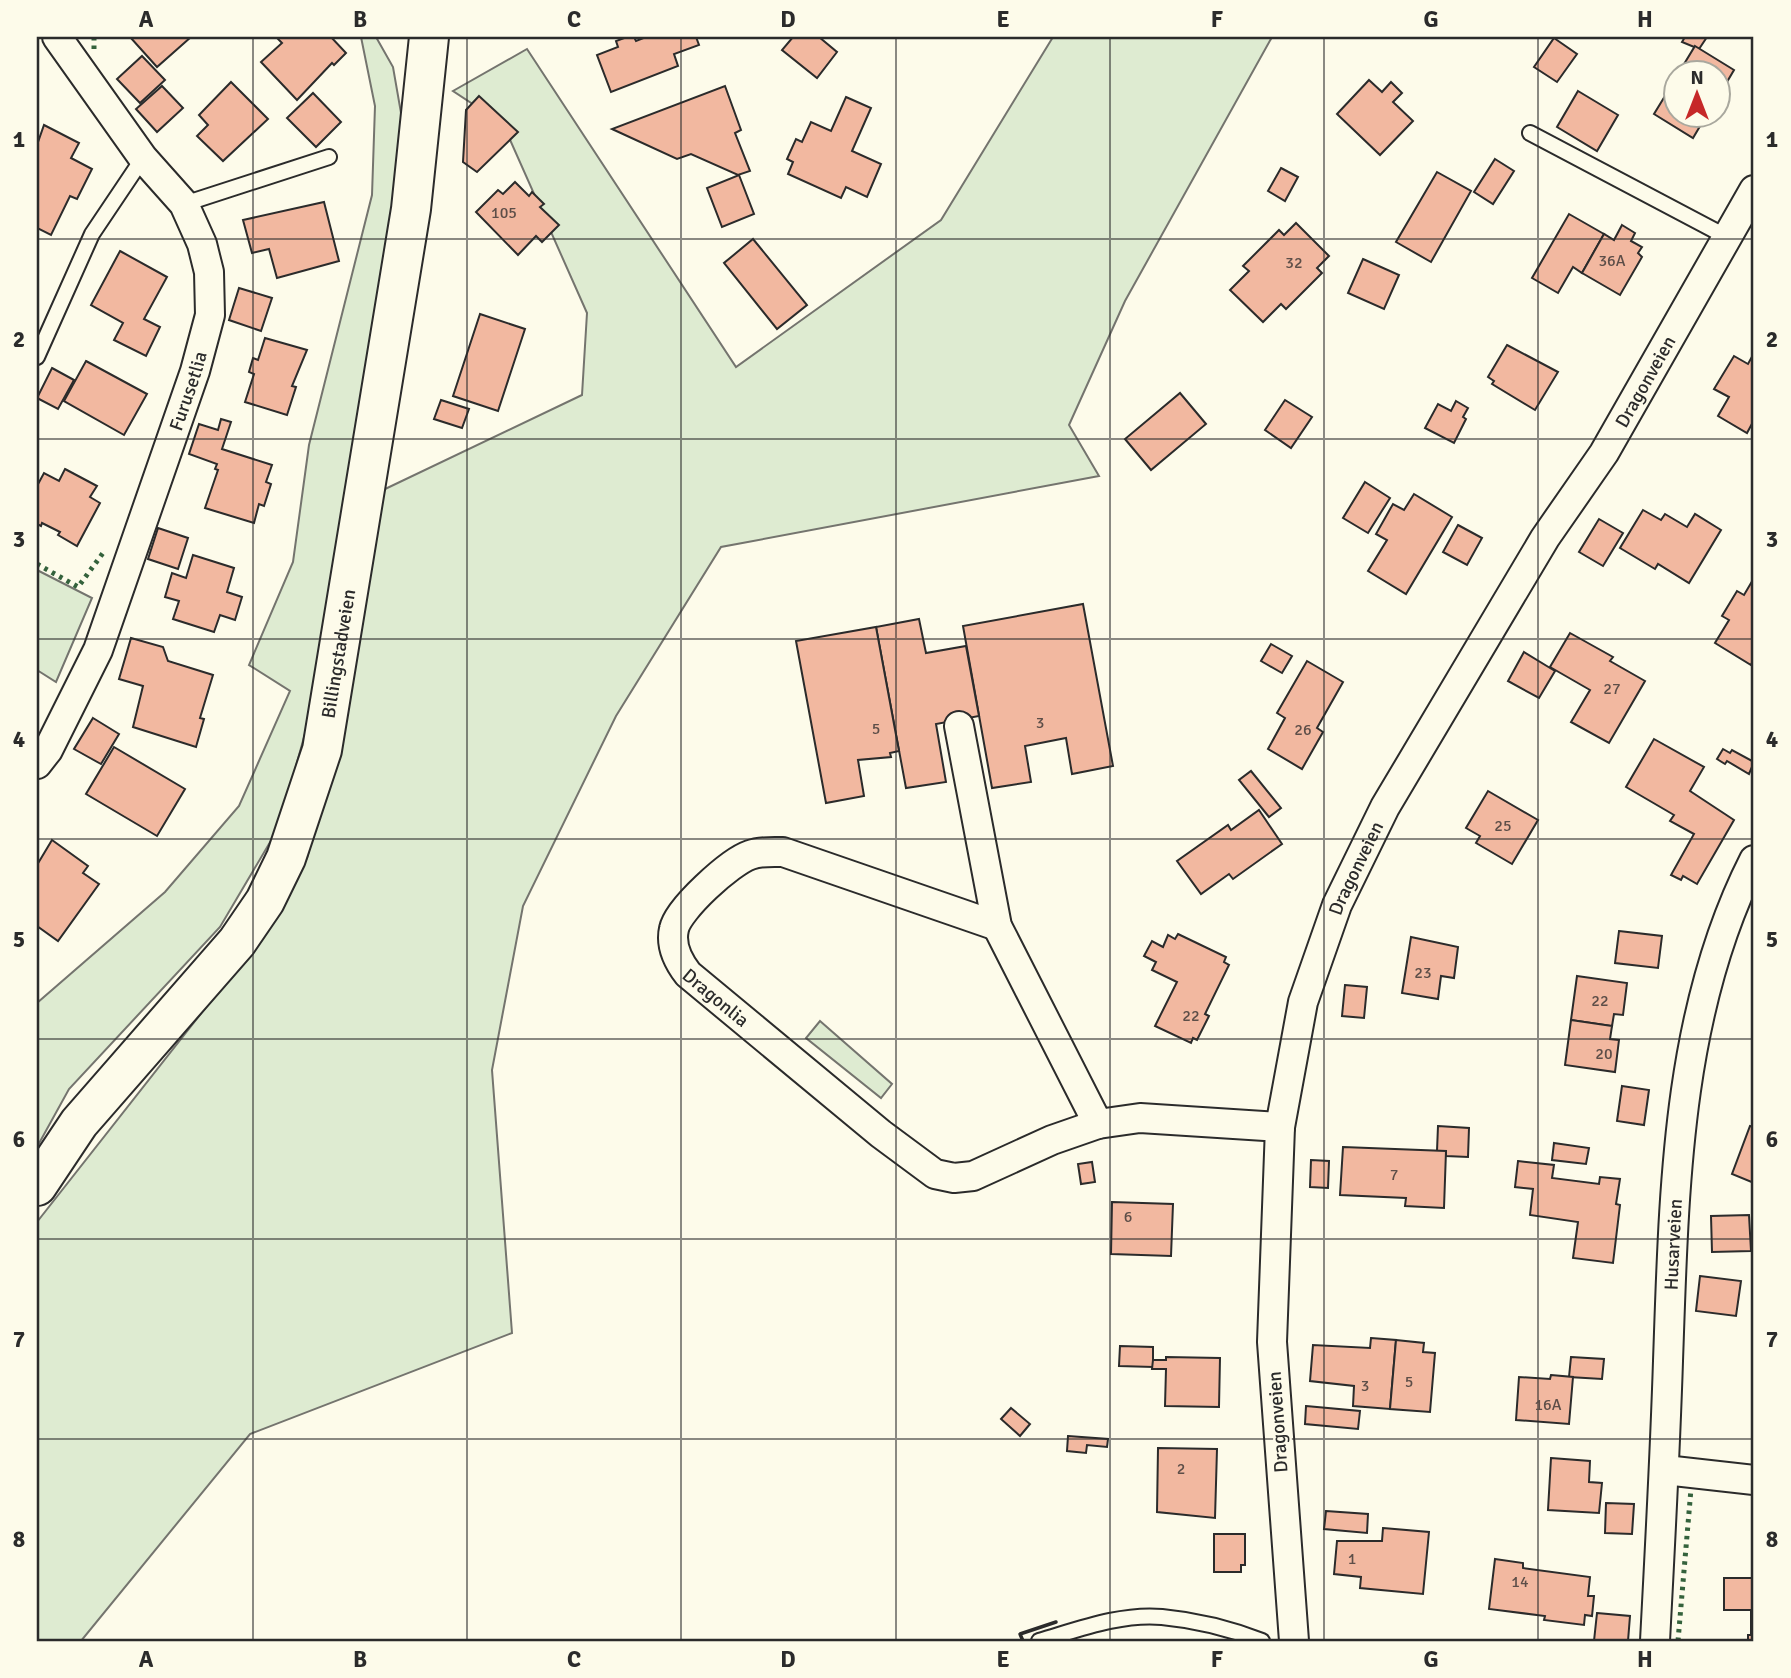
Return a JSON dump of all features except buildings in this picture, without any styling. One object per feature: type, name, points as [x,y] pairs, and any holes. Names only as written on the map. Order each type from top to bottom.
[{"type":"main road","name":"Billingstadveien","points":[[37,1186],[79,1123],[237,942],[265,901],[286,858],[307,800],[322,750],[403,262],[420,142],[429,37]]},
{"type":"street","points":[[37,45],[43,37]]},
{"type":"street","name":"Furusetlia","points":[[37,764],[48,750],[98,650],[195,371],[210,315],[209,272],[202,244],[184,204],[143,158],[57,37]]},
{"type":"street","name":"Dragonveien","points":[[1294,1641],[1272,1342],[1280,1127],[1303,1002],[1337,905],[1385,807],[1545,538],[1604,453],[1754,190]]},
{"type":"street","points":[[959,726],[996,926],[1098,1124]]},
{"type":"street","name":"Dragonlia","points":[[996,926],[783,852],[761,852],[748,855],[733,865],[680,913],[673,930],[673,945],[678,960],[688,975],[881,1134],[935,1174],[954,1178],[972,1175],[1098,1124],[1140,1118],[1280,1127]]},
{"type":"street","name":"Husarveien","points":[[1655,1641],[1665,1470],[1674,1182],[1696,1037],[1716,949],[1754,860]]},
{"type":"street","points":[[1665,1470],[1754,1480]]},
{"type":"lane","points":[[1530,133],[1727,237]]},
{"type":"lane","points":[[184,204],[330,157]]},
{"type":"lane","points":[[37,357],[92,234],[143,158]]},
{"type":"lane","points":[[1039,1641],[1103,1623],[1160,1617],[1242,1633],[1262,1641]]},
{"type":"green space","points":[[361,37],[376,37],[393,67],[404,130],[313,705],[279,827],[220,927],[69,1089],[37,1147],[37,1003],[165,892],[239,806],[290,691],[249,665],[293,562],[309,445],[372,195],[375,106]]},
{"type":"green space","points":[[1053,37],[1272,37],[1125,301],[1069,425],[1099,476],[721,547],[616,716],[523,906],[492,1070],[512,1333],[250,1434],[81,1641],[37,1641],[37,1222],[247,955],[307,858],[345,716],[383,490],[582,395],[587,313],[503,124],[453,91],[527,49],[736,367],[941,220]]},
{"type":"green space","points":[[37,570],[92,598],[56,682],[37,670]]},
{"type":"green space","points":[[820,1021],[892,1084],[881,1098],[806,1038]]},
{"type":"hedge","points":[[94,37],[94,52]]},
{"type":"hedge","points":[[37,564],[78,587],[103,553]]},
{"type":"hedge","points":[[1678,1641],[1691,1489]]},
{"type":"wall","points":[[1023,1641],[1020,1634],[1056,1622]]}]
